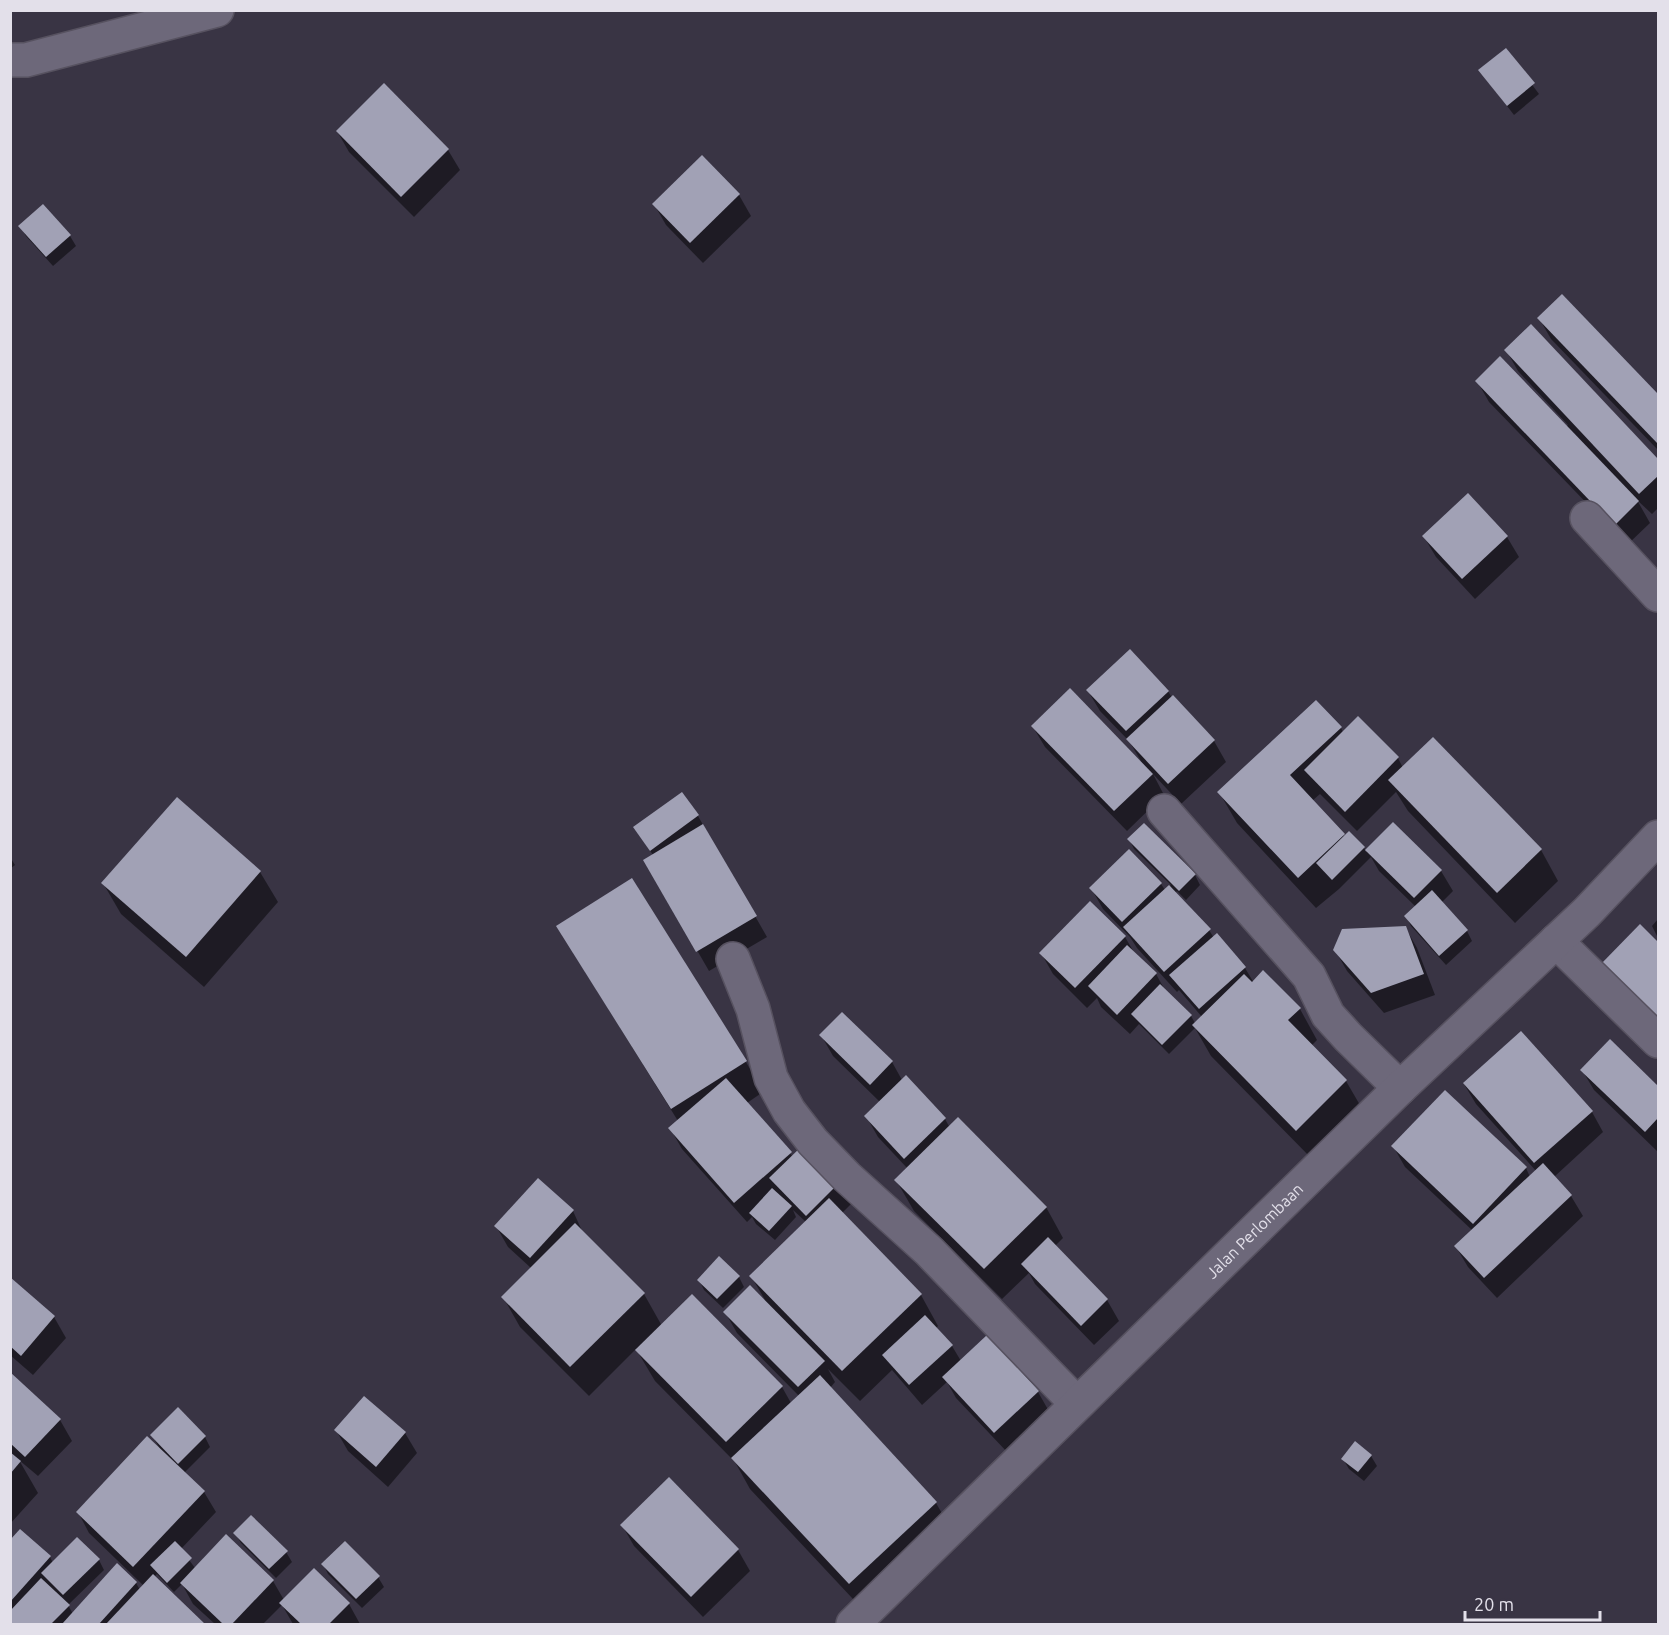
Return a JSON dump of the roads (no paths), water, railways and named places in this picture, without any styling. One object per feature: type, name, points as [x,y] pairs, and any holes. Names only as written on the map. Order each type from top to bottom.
[{"type":"street","points":[[10,60],[26,60],[217,10]]},
{"type":"street","points":[[1587,518],[1659,595]]},
{"type":"street","points":[[1164,811],[1309,976],[1328,1015],[1400,1088]]},
{"type":"street","name":"Jalan Perlombaan","points":[[852,1624],[1400,1088],[1587,912],[1659,837]]},
{"type":"street","points":[[1556,940],[1659,1041]]},
{"type":"street","points":[[733,959],[753,1009],[771,1078],[789,1112],[813,1142],[847,1177],[928,1251],[1077,1404]]}]
